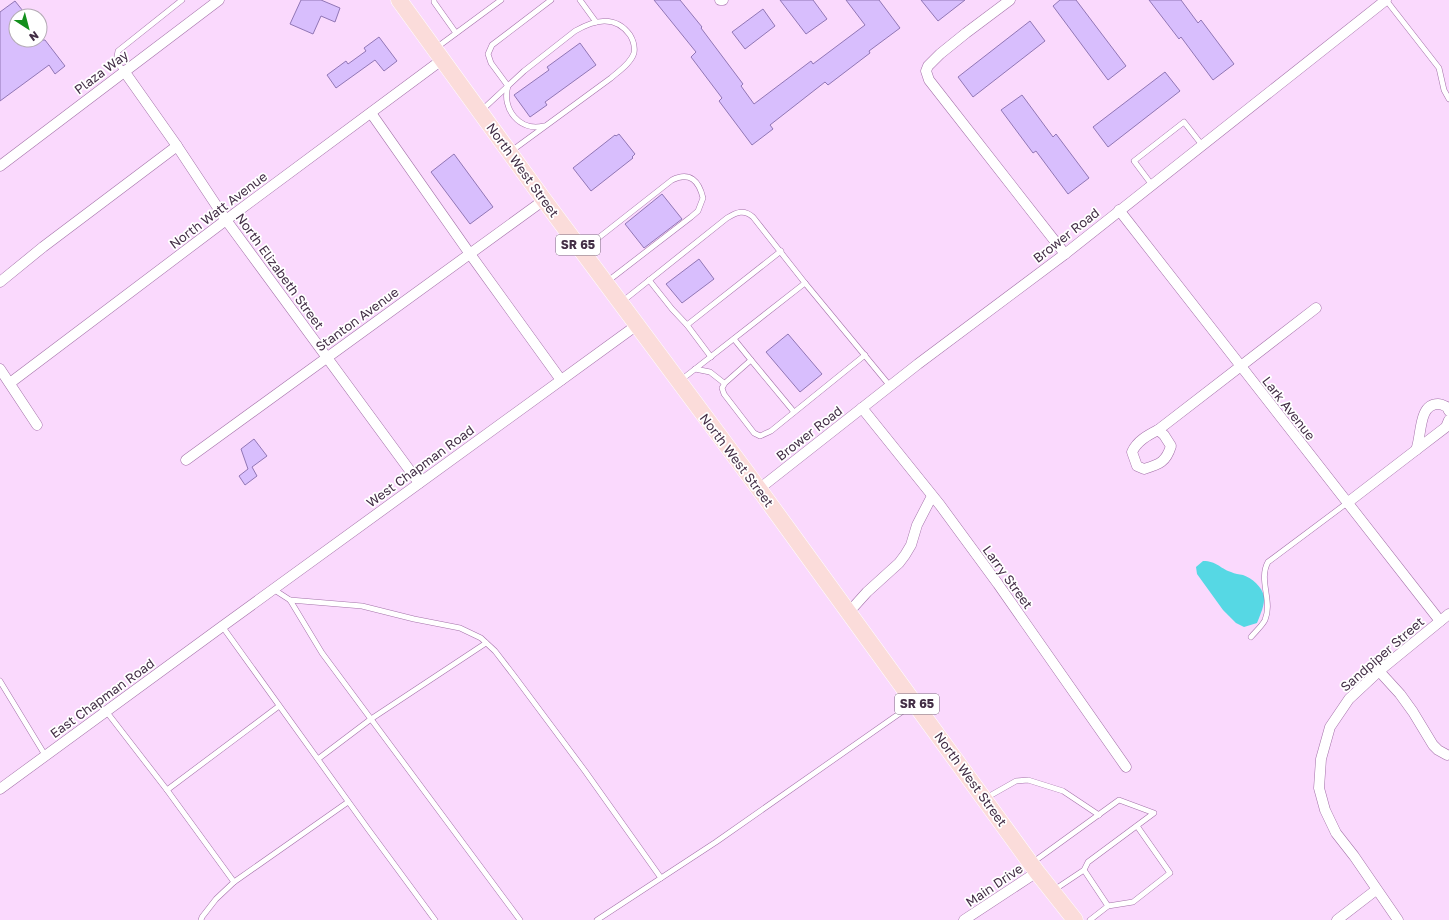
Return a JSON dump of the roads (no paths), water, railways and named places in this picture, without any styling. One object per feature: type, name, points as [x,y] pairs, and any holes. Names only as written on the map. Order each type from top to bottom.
[{"type":"main road","name":"North West Street","points":[[399,0],[544,200],[759,489],[1034,867],[1075,920]]},
{"type":"street","name":"Plaza Way","points":[[0,166],[219,0]]},
{"type":"street","points":[[1010,0],[940,54],[928,66],[926,71],[929,80],[1065,254]]},
{"type":"street","name":"Brower Road","points":[[759,489],[978,318],[1065,254],[1386,0]]},
{"type":"street","name":"North Watt Avenue","points":[[10,383],[371,113],[439,54]]},
{"type":"street","name":"North Elizabeth Street","points":[[124,72],[177,146],[226,220],[419,483]]},
{"type":"street","points":[[371,113],[561,380]]},
{"type":"street","points":[[0,282],[177,146]]},
{"type":"street","name":"Stanton Avenue","points":[[186,460],[544,200]]},
{"type":"street","name":"Lark Avenue","points":[[1119,210],[1440,621]]},
{"type":"street","points":[[1158,430],[1316,308]]},
{"type":"street","name":"West Chapman Road","points":[[221,627],[637,325]]},
{"type":"street","points":[[0,369],[37,425]]},
{"type":"street","points":[[1416,450],[1421,433],[1423,415],[1428,407],[1438,404],[1447,407],[1449,412]]},
{"type":"street","name":"Larry Street","points":[[862,408],[932,496],[998,584],[1126,767]]},
{"type":"street","points":[[1347,503],[1446,426],[1449,420]]},
{"type":"street","points":[[849,612],[867,592],[899,563],[905,555],[911,545],[917,524],[932,496]]},
{"type":"street","name":"Sandpiper Street","points":[[1398,920],[1354,856],[1336,833],[1325,810],[1319,788],[1321,759],[1330,727],[1349,699],[1379,671],[1449,614]]},
{"type":"street","name":"East Chapman Road","points":[[0,789],[221,627]]},
{"type":"street","points":[[1379,671],[1400,694],[1433,745],[1438,750],[1448,753]]},
{"type":"street","name":"Main Drive","points":[[964,920],[1034,867]]},
{"type":"street","points":[[1337,920],[1376,890]]},
{"type":"lane","points":[[124,72],[116,62],[118,50],[182,0]]},
{"type":"lane","points":[[434,0],[456,33]]},
{"type":"lane","points":[[439,54],[456,33],[501,0]]},
{"type":"lane","points":[[549,124],[538,127],[529,127],[516,120],[510,111],[506,100],[508,86],[489,60],[488,50],[492,45],[551,0]]},
{"type":"lane","points":[[580,0],[596,22]]},
{"type":"lane","points":[[1386,0],[1439,68],[1444,90],[1449,99]]},
{"type":"lane","points":[[480,112],[524,71],[575,31],[584,26],[608,20],[622,27],[631,38],[634,45],[634,52],[627,64],[611,78],[510,153]]},
{"type":"lane","points":[[1152,184],[1134,161],[1184,122],[1202,145]]},
{"type":"lane","points":[[582,251],[672,180],[679,176],[685,176],[695,180],[698,184],[703,198],[698,211],[606,283]]},
{"type":"lane","points":[[620,303],[727,218],[744,211],[749,213],[758,222],[805,283],[890,386]]},
{"type":"lane","points":[[687,325],[781,251]]},
{"type":"lane","points":[[649,280],[687,325],[711,357]]},
{"type":"lane","points":[[679,382],[805,283]]},
{"type":"lane","points":[[734,339],[794,412]]},
{"type":"lane","points":[[751,360],[722,386],[723,391],[754,433],[760,436],[771,431],[865,355]]},
{"type":"lane","points":[[695,369],[710,372],[724,383]]},
{"type":"lane","points":[[1251,637],[1264,621],[1268,609],[1264,569],[1268,562],[1347,503]]},
{"type":"lane","points":[[273,589],[290,600],[322,653],[520,920]]},
{"type":"lane","points":[[290,600],[362,606],[414,619],[460,628],[481,638],[495,651],[580,765],[661,878]]},
{"type":"lane","points":[[221,627],[435,920]]},
{"type":"lane","points":[[318,759],[371,719],[486,643]]},
{"type":"lane","points":[[0,681],[46,755]]},
{"type":"lane","points":[[597,920],[786,793],[915,702]]},
{"type":"lane","points":[[167,790],[280,706]]},
{"type":"lane","points":[[106,711],[167,790],[234,882]]},
{"type":"lane","points":[[985,799],[1016,782],[1028,780],[1064,791],[1099,815]]},
{"type":"lane","points":[[1034,867],[1119,800],[1154,813],[1088,862],[1084,870],[1053,892]]},
{"type":"lane","points":[[202,920],[202,917],[216,899],[234,882],[348,802]]},
{"type":"lane","points":[[1090,920],[1108,906],[1133,902],[1170,873],[1137,826]]},
{"type":"lane","points":[[1084,870],[1108,906]]}]
